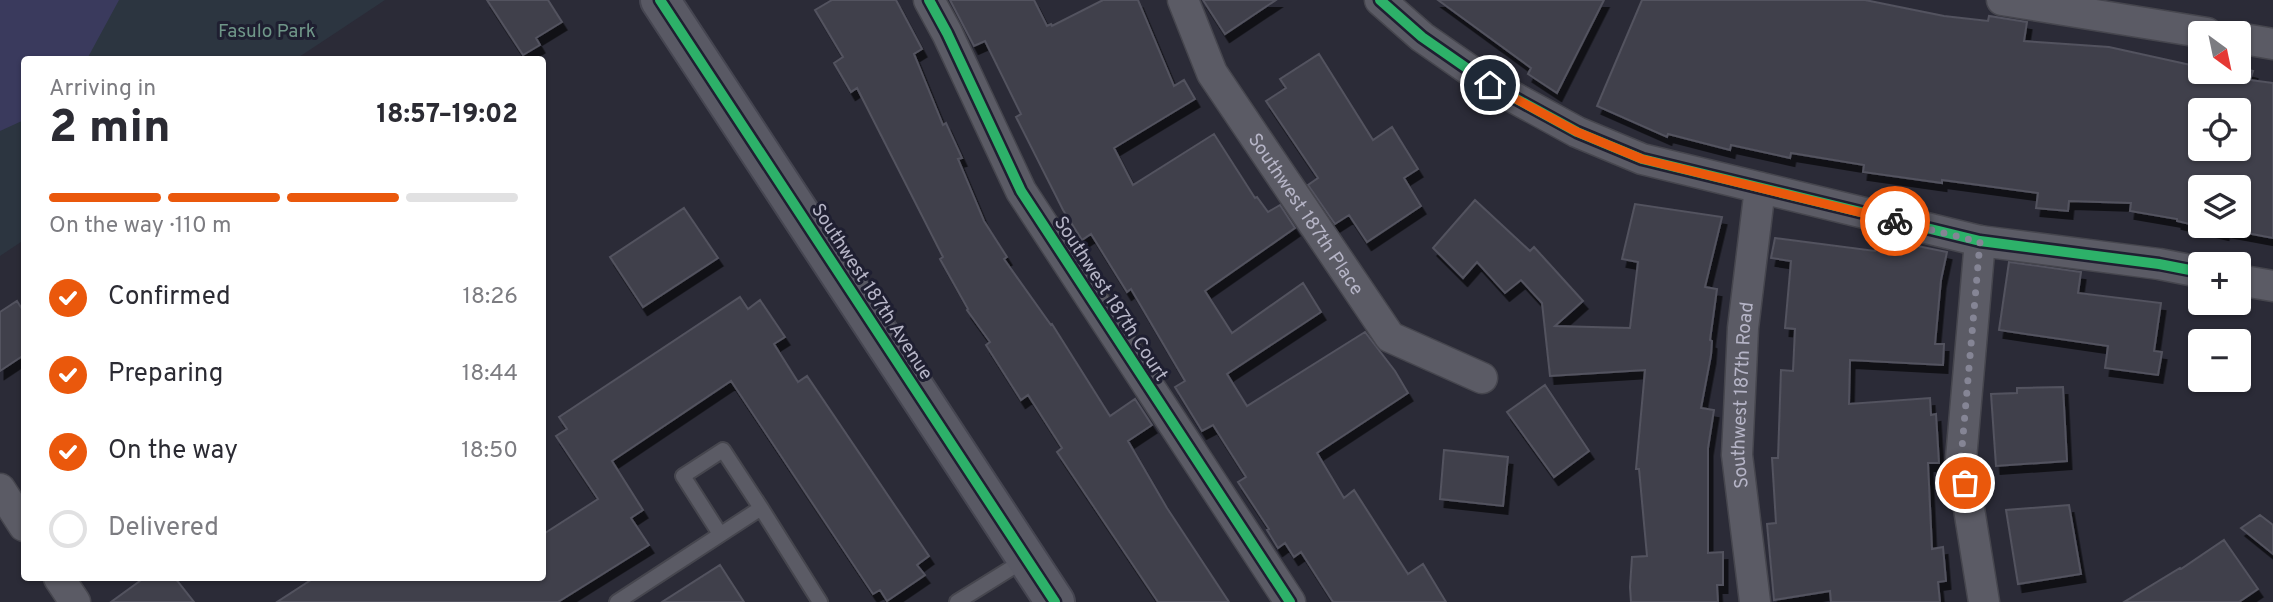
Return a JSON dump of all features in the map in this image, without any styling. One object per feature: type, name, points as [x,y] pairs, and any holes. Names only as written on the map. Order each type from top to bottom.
[{"type":"street","name":"Southwest 187th Avenue","points":[[660,0],[1055,602]]},
{"type":"street","name":"Southwest 187th Court","points":[[929,0],[1021,191],[1290,602]]},
{"type":"street","name":"Southwest 187th Place","points":[[1183,0],[1212,73],[1390,337],[1482,378]]},
{"type":"street","points":[[1380,0],[1422,37],[1490,85],[1577,132],[1642,159],[1980,242],[2188,270]]},
{"type":"street","points":[[2002,0],[2188,30]]},
{"type":"street","points":[[2251,40],[2273,44]]},
{"type":"street","name":"Southwest 187th Road","points":[[1755,602],[1737,454],[1742,328],[1760,188]]},
{"type":"street","points":[[1980,242],[1961,459],[1984,602]]},
{"type":"street","points":[[2251,282],[2273,286]]},
{"type":"street","points":[[3,499],[21,522]]},
{"type":"street","points":[[61,581],[75,602]]},
{"type":"lane","points":[[720,534],[683,476],[723,450],[820,602]]},
{"type":"lane","points":[[617,602],[761,508]]},
{"type":"lane","points":[[957,602],[1027,559]]},
{"type":"green space","name":"Fasulo Park","points":[[0,0],[385,0],[301,56],[21,56],[21,242],[0,256]]},
{"type":"water","points":[[0,0],[119,0],[89,56],[21,56],[21,121],[0,131]]},
{"type":"building","points":[[487,0],[548,0],[562,22],[536,38],[540,45],[523,55]]},
{"type":"building","points":[[832,0],[896,0],[922,49],[914,54],[943,125],[946,123],[962,158],[958,159],[984,221],[1007,257],[1004,259],[1052,324],[1110,416],[1135,399],[1152,425],[1128,441],[1167,508],[1229,602],[1158,602],[1057,452],[1062,448],[1028,395],[1021,400],[986,345],[990,342],[967,310],[940,259],[943,257],[857,88],[851,92],[834,63],[843,57],[815,10]]},
{"type":"building","points":[[950,0],[1034,0],[1047,26],[1052,26],[1103,0],[1138,0],[1174,86],[1184,80],[1195,99],[1114,148],[1133,185],[1214,134],[1255,198],[1257,197],[1268,212],[1280,205],[1295,228],[1205,291],[1232,333],[1303,283],[1321,312],[1227,374],[1247,406],[1365,332],[1408,393],[1317,453],[1344,498],[1354,490],[1408,574],[1423,564],[1446,602],[1333,602],[1301,552],[1294,557],[1285,543],[1278,548],[1267,530],[1269,529],[1238,482],[1246,477],[1213,425],[1202,431],[1175,387],[1185,381],[1131,289],[1127,292],[1091,234],[1082,240],[1063,210],[1016,117],[1021,114],[985,41],[974,46]]},
{"type":"building","points":[[1203,0],[1276,0],[1225,34]]},
{"type":"building","points":[[1438,0],[1604,0],[1557,93],[1528,74],[1531,68]]},
{"type":"building","points":[[1642,0],[1865,0],[1944,16],[1988,21],[1989,16],[2027,22],[2024,41],[2109,47],[2188,64],[2188,84],[2251,84],[2251,80],[2273,83],[2273,238],[2251,234],[2251,175],[2188,175],[2188,224],[2177,219],[2130,211],[2131,203],[2069,201],[2068,211],[2036,208],[2038,193],[1863,172],[1864,165],[1791,153],[1790,158],[1731,145],[1730,150],[1668,134],[1667,137],[1597,106]]},
{"type":"building","points":[[1319,54],[1373,140],[1392,127],[1418,169],[1404,178],[1421,206],[1367,242],[1349,215],[1335,224],[1308,185],[1318,178],[1266,101],[1286,88],[1280,79]]},
{"type":"building","points":[[1475,200],[1530,251],[1534,247],[1583,301],[1555,326],[1630,328],[1638,262],[1622,259],[1635,204],[1722,217],[1705,287],[1717,289],[1710,340],[1711,355],[1701,408],[1714,410],[1708,448],[1708,553],[1723,552],[1723,585],[1717,585],[1718,602],[1631,602],[1632,557],[1647,556],[1639,469],[1636,469],[1645,370],[1550,376],[1542,303],[1521,280],[1505,293],[1477,262],[1463,278],[1433,248]]},
{"type":"building","points":[[684,208],[718,258],[643,307],[610,257]]},
{"type":"building","points":[[1775,238],[1875,251],[1878,238],[1947,252],[1941,280],[1935,344],[1944,344],[1943,365],[1850,360],[1849,404],[1930,398],[1931,415],[1936,414],[1939,463],[1928,463],[1932,549],[1943,547],[1946,581],[1938,582],[1940,602],[1831,602],[1830,591],[1774,600],[1767,524],[1776,523],[1772,458],[1778,458],[1781,370],[1793,371],[1795,329],[1785,328],[1791,261],[1771,258]]},
{"type":"building","points":[[2009,262],[2081,272],[2078,293],[2161,303],[2154,351],[2162,352],[2158,375],[2105,368],[2108,346],[1999,330]]},
{"type":"building","points":[[740,297],[748,309],[760,300],[785,337],[774,344],[798,382],[807,376],[929,556],[917,565],[925,575],[887,601],[880,590],[873,594],[731,381],[612,461],[643,510],[631,518],[649,545],[558,602],[277,602],[309,581],[546,581],[546,532],[598,499],[556,436],[567,429],[559,417]]},
{"type":"building","points":[[17,301],[21,307],[21,357],[0,371],[0,312]]},
{"type":"building","points":[[1545,385],[1589,451],[1554,477],[1507,412]]},
{"type":"building","points":[[2063,387],[2067,461],[1996,466],[1991,394],[2017,393],[2017,388]]},
{"type":"building","points":[[1444,450],[1508,457],[1503,506],[1440,499]]},
{"type":"building","points":[[2069,505],[2081,574],[2018,584],[2006,510]]},
{"type":"building","points":[[2260,515],[2273,525],[2273,554],[2241,528]]},
{"type":"building","points":[[2224,540],[2258,589],[2239,602],[2124,602],[2181,569]]},
{"type":"building","points":[[720,565],[744,602],[662,602]]},
{"type":"building","points":[[140,581],[177,581],[194,602],[111,602]]},
{"type":"cycle path","points":[[660,0],[1055,602]]},
{"type":"cycle path","points":[[929,0],[1021,191],[1290,602]]},
{"type":"cycle path","points":[[1380,0],[1422,37],[1491,85],[1577,132],[1642,159],[1980,241],[2188,270]]},
{"type":"way so far","points":[[1895,221],[1980,242],[1961,459],[1965,483]]},
{"type":"route","points":[[1490,85],[1577,132],[1642,159],[1895,221]]}]
